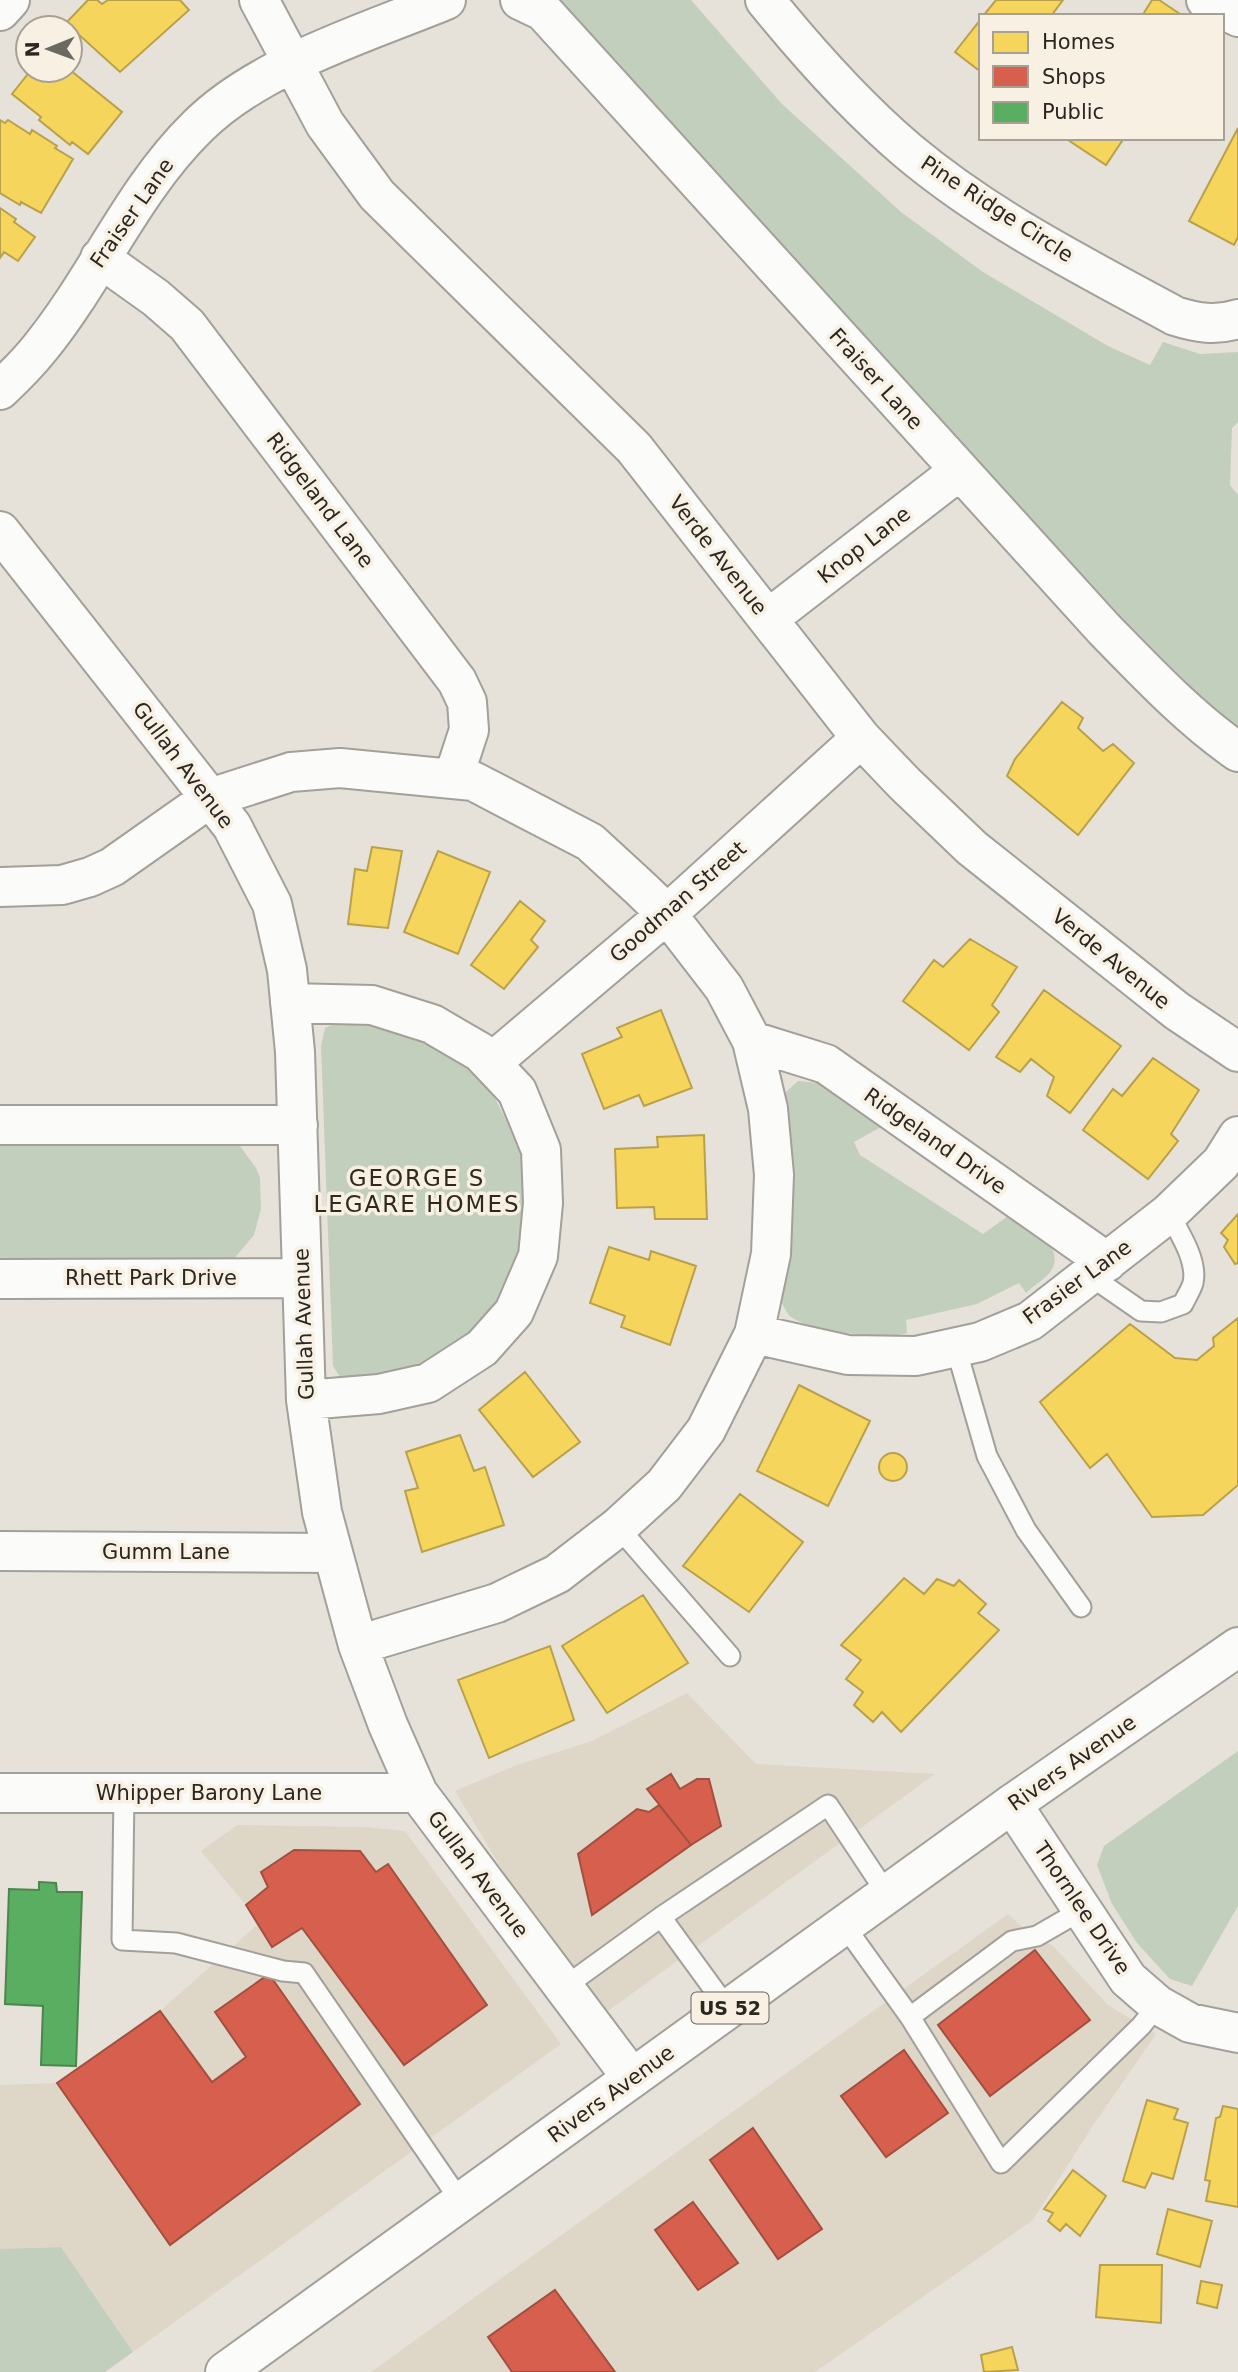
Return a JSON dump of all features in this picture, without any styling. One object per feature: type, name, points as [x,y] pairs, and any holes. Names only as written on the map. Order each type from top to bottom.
[{"type":"street","points":[[0,11],[10,0]]},
{"type":"street","name":"Verde Avenue","points":[[259,0],[325,124],[377,195],[634,449],[861,738],[972,848],[1177,1011],[1238,1052]]},
{"type":"street","name":"Fraiser Lane","points":[[0,390],[40,349],[155,174],[197,127],[228,100],[293,63],[446,0]]},
{"type":"street","name":"Fraiser Lane","points":[[520,0],[543,11],[1104,629],[1178,706],[1238,752]]},
{"type":"street","name":"Pine Ridge Circle","points":[[765,0],[845,91],[908,151],[972,198],[1038,242],[1175,316],[1198,323],[1238,319]]},
{"type":"street","points":[[1206,0],[1238,17]]},
{"type":"street","name":"Ridgeland Lane","points":[[100,258],[156,298],[187,325],[457,681],[467,702],[469,730],[453,779]]},
{"type":"street","name":"Knop Lane","points":[[768,619],[959,471]]},
{"type":"street","name":"Gullah Avenue","points":[[0,530],[232,826],[272,904],[287,970],[295,1052],[306,1400],[322,1512],[358,1646],[418,1793],[632,2078]]},
{"type":"street","name":"Goodman Street","points":[[491,1063],[667,914],[861,738]]},
{"type":"street","points":[[0,887],[62,885],[90,877],[112,867],[209,797],[291,772],[340,768],[473,781],[590,842],[667,914],[724,988],[752,1041],[768,1109],[774,1175],[771,1254],[754,1334],[706,1430],[664,1485],[618,1527],[557,1574],[497,1603],[358,1646]]},
{"type":"street","points":[[290,1003],[372,1005],[432,1024],[480,1052],[517,1091],[541,1150],[543,1203],[538,1256],[514,1312],[482,1348],[428,1383],[379,1394],[306,1400]]},
{"type":"street","name":"Ridgeland Drive","points":[[752,1041],[826,1064],[1098,1268]]},
{"type":"street","points":[[0,1125],[298,1125]]},
{"type":"street","name":"Frasier Lane","points":[[754,1334],[848,1355],[916,1356],[980,1342],[1030,1321],[1169,1213],[1221,1163],[1238,1136]]},
{"type":"street","name":"Rhett Park Drive","points":[[0,1279],[302,1278]]},
{"type":"street","name":"Gumm Lane","points":[[0,1551],[333,1553]]},
{"type":"street","name":"Rivers Avenue","points":[[225,2372],[1012,1804],[1238,1647]]},
{"type":"street","name":"Whipper Barony Lane","points":[[0,1793],[418,1793]]},
{"type":"street","name":"Thornlee Drive","points":[[1012,1804],[1128,1979],[1158,2004],[1190,2023],[1238,2033]]},
{"type":"lane","points":[[1098,1268],[1141,1311],[1161,1312],[1183,1304],[1193,1283],[1193,1270],[1186,1246],[1169,1213]]},
{"type":"lane","points":[[956,1348],[987,1456],[1026,1530],[1081,1607]]},
{"type":"lane","points":[[618,1527],[730,1656]]},
{"type":"lane","points":[[124,1793],[122,1940],[176,1943],[283,1971],[304,1973],[461,2202]]},
{"type":"lane","points":[[563,1988],[660,1917],[828,1805],[887,1894]]},
{"type":"lane","points":[[910,2017],[1012,1941],[1037,1936],[1082,1910]]},
{"type":"lane","points":[[660,1917],[728,2009]]},
{"type":"lane","points":[[845,1925],[910,2017],[1001,2164],[1141,2026],[1158,2004]]},
{"type":"shaded area","points":[[687,1693],[756,1764],[935,1774],[608,2011],[520,1899],[455,1791],[517,1765],[592,1741]]},
{"type":"shaded area","points":[[237,1825],[365,1827],[405,1831],[561,2044],[133,2352],[61,2247],[0,2249],[0,2085],[58,2083],[160,2011],[257,1925],[246,1905],[201,1851]]},
{"type":"shaded area","points":[[1008,1914],[1022,1927],[1053,1946],[1108,2005],[1156,2034],[1033,2220],[815,2372],[371,2372]]},
{"type":"green space","points":[[546,0],[691,0],[782,104],[901,212],[983,272],[1108,346],[1150,365],[1163,342],[1200,354],[1238,352],[1238,422],[1232,428],[1230,485],[1238,495],[1238,741],[1206,719]]},
{"type":"green space","points":[[343,1019],[392,1021],[482,1072],[522,1152],[527,1193],[523,1240],[512,1276],[477,1332],[432,1359],[389,1380],[340,1377],[333,1366],[321,1046],[325,1028]]},
{"type":"green space","points":[[798,1081],[820,1083],[841,1094],[881,1127],[854,1142],[860,1155],[983,1234],[1011,1214],[1035,1230],[1050,1244],[1054,1253],[1055,1262],[1051,1271],[1026,1293],[1019,1283],[977,1304],[906,1320],[907,1333],[897,1335],[866,1335],[831,1330],[814,1327],[791,1317],[780,1299],[785,1093]]},
{"type":"green space","points":[[237,1142],[260,1178],[261,1209],[254,1235],[232,1261],[0,1263],[0,1144]]},
{"type":"green space","points":[[1238,1751],[1238,1906],[1192,1986],[1170,1979],[1137,1943],[1112,1904],[1097,1865],[1104,1846]]},
{"type":"green space","points":[[61,2247],[133,2352],[105,2372],[0,2372],[0,2249]]},
{"type":"building: Homes","points":[[88,0],[97,0],[102,4],[108,0],[180,0],[189,10],[120,72],[84,39],[84,14],[75,14]]},
{"type":"building: Homes","points":[[996,0],[1063,0],[1052,14],[985,14]]},
{"type":"building: Homes","points":[[1152,0],[1159,0],[1180,14],[1143,14]]},
{"type":"building: Homes","points":[[979,22],[979,70],[955,52]]},
{"type":"building: Homes","points":[[84,81],[122,112],[88,154],[72,142],[70,145],[12,94],[20,84],[84,84]]},
{"type":"building: Homes","points":[[0,120],[5,123],[8,120],[30,134],[32,130],[73,159],[41,213],[0,193]]},
{"type":"building: Homes","points":[[1238,128],[1238,237],[1234,245],[1189,221]]},
{"type":"building: Homes","points":[[1068,140],[1123,140],[1106,165]]},
{"type":"building: Homes","points":[[0,208],[35,237],[18,261],[4,252],[0,258]]},
{"type":"building: Homes","points":[[1062,702],[1083,718],[1078,728],[1103,751],[1113,744],[1134,763],[1078,835],[1007,776],[1015,759]]},
{"type":"building: Homes","points":[[372,847],[402,851],[388,928],[348,924],[355,869],[367,871]]},
{"type":"building: Homes","points":[[438,851],[490,872],[458,954],[404,932]]},
{"type":"building: Homes","points":[[520,901],[545,921],[531,940],[538,947],[504,989],[471,965]]},
{"type":"building: Homes","points":[[970,939],[1017,967],[992,1005],[999,1012],[969,1050],[903,1001],[934,960],[943,967]]},
{"type":"building: Homes","points":[[1044,990],[1121,1046],[1070,1113],[1047,1096],[1054,1077],[1031,1059],[1020,1072],[996,1057]]},
{"type":"building: Homes","points":[[661,1010],[692,1088],[644,1106],[639,1095],[604,1109],[582,1054],[622,1037],[617,1028]]},
{"type":"building: Homes","points":[[1153,1058],[1199,1090],[1171,1134],[1178,1141],[1148,1179],[1083,1130],[1113,1089],[1122,1096]]},
{"type":"building: Homes","points":[[704,1135],[707,1219],[655,1219],[654,1207],[617,1208],[615,1149],[658,1147],[657,1137]]},
{"type":"building: Homes","points":[[1238,1214],[1238,1263],[1235,1264],[1224,1247],[1228,1240],[1221,1233]]},
{"type":"building: Homes","points":[[609,1247],[649,1260],[651,1251],[696,1266],[670,1345],[621,1327],[625,1316],[590,1303]]},
{"type":"building: Homes","points":[[1238,1318],[1238,1485],[1203,1515],[1152,1517],[1107,1454],[1090,1468],[1040,1402],[1130,1324],[1175,1358],[1197,1360],[1214,1346],[1213,1338]]},
{"type":"building: Homes","points":[[525,1372],[580,1442],[533,1477],[479,1410]]},
{"type":"building: Homes","points":[[799,1385],[870,1421],[828,1506],[757,1471]]},
{"type":"building: Homes","points":[[460,1435],[474,1471],[485,1467],[504,1525],[422,1552],[405,1491],[418,1488],[406,1452]]},
{"type":"building: Homes","points":[[893,1453],[903,1457],[907,1467],[903,1477],[893,1481],[883,1477],[879,1467],[883,1457]]},
{"type":"building: Homes","points":[[740,1494],[803,1542],[749,1612],[683,1566]]},
{"type":"building: Homes","points":[[904,1578],[924,1594],[937,1579],[954,1586],[959,1580],[986,1604],[978,1613],[999,1630],[901,1732],[882,1712],[873,1722],[854,1705],[863,1692],[846,1679],[861,1660],[841,1645]]},
{"type":"building: Homes","points":[[643,1595],[688,1663],[607,1713],[562,1646]]},
{"type":"building: Homes","points":[[550,1646],[574,1720],[489,1758],[458,1680]]},
{"type":"building: Homes","points":[[1147,2100],[1178,2109],[1174,2119],[1188,2123],[1173,2179],[1152,2173],[1145,2188],[1123,2181]]},
{"type":"building: Homes","points":[[1223,2106],[1238,2109],[1238,2207],[1206,2201],[1210,2181],[1205,2180],[1216,2118],[1220,2117]]},
{"type":"building: Homes","points":[[1073,2170],[1106,2196],[1080,2236],[1066,2224],[1060,2231],[1048,2221],[1053,2213],[1044,2209]]},
{"type":"building: Homes","points":[[1168,2209],[1212,2221],[1200,2267],[1157,2254]]},
{"type":"building: Homes","points":[[1100,2265],[1162,2265],[1161,2323],[1096,2317]]},
{"type":"building: Homes","points":[[1201,2281],[1222,2285],[1217,2308],[1197,2303]]},
{"type":"building: Homes","points":[[1012,2347],[1018,2370],[984,2372],[981,2355]]},
{"type":"building: Shops","points":[[671,1774],[680,1789],[697,1779],[709,1779],[721,1826],[691,1845],[647,1789]]},
{"type":"building: Shops","points":[[659,1805],[691,1845],[592,1915],[578,1854],[637,1809],[649,1812]]},
{"type":"building: Shops","points":[[294,1850],[360,1851],[376,1872],[388,1864],[487,2005],[404,2065],[302,1928],[272,1947],[246,1905],[268,1887],[261,1872]]},
{"type":"building: Shops","points":[[1035,1950],[1090,2020],[990,2096],[938,2025]]},
{"type":"building: Shops","points":[[269,1974],[360,2104],[170,2245],[57,2083],[160,2011],[212,2082],[246,2057],[215,2012]]},
{"type":"building: Shops","points":[[904,2050],[948,2113],[886,2157],[841,2096]]},
{"type":"building: Shops","points":[[753,2128],[822,2229],[778,2259],[710,2160]]},
{"type":"building: Shops","points":[[693,2202],[738,2263],[698,2290],[655,2230]]},
{"type":"building: Shops","points":[[555,2290],[615,2372],[512,2372],[488,2337]]},
{"type":"building: Public","points":[[39,1882],[56,1883],[57,1892],[82,1892],[76,2066],[41,2065],[43,2006],[5,2004],[9,1889],[39,1890]]},
{"type":"district","name":"GEORGE S LEGARE HOMES","points":[[417,1191]]}]
